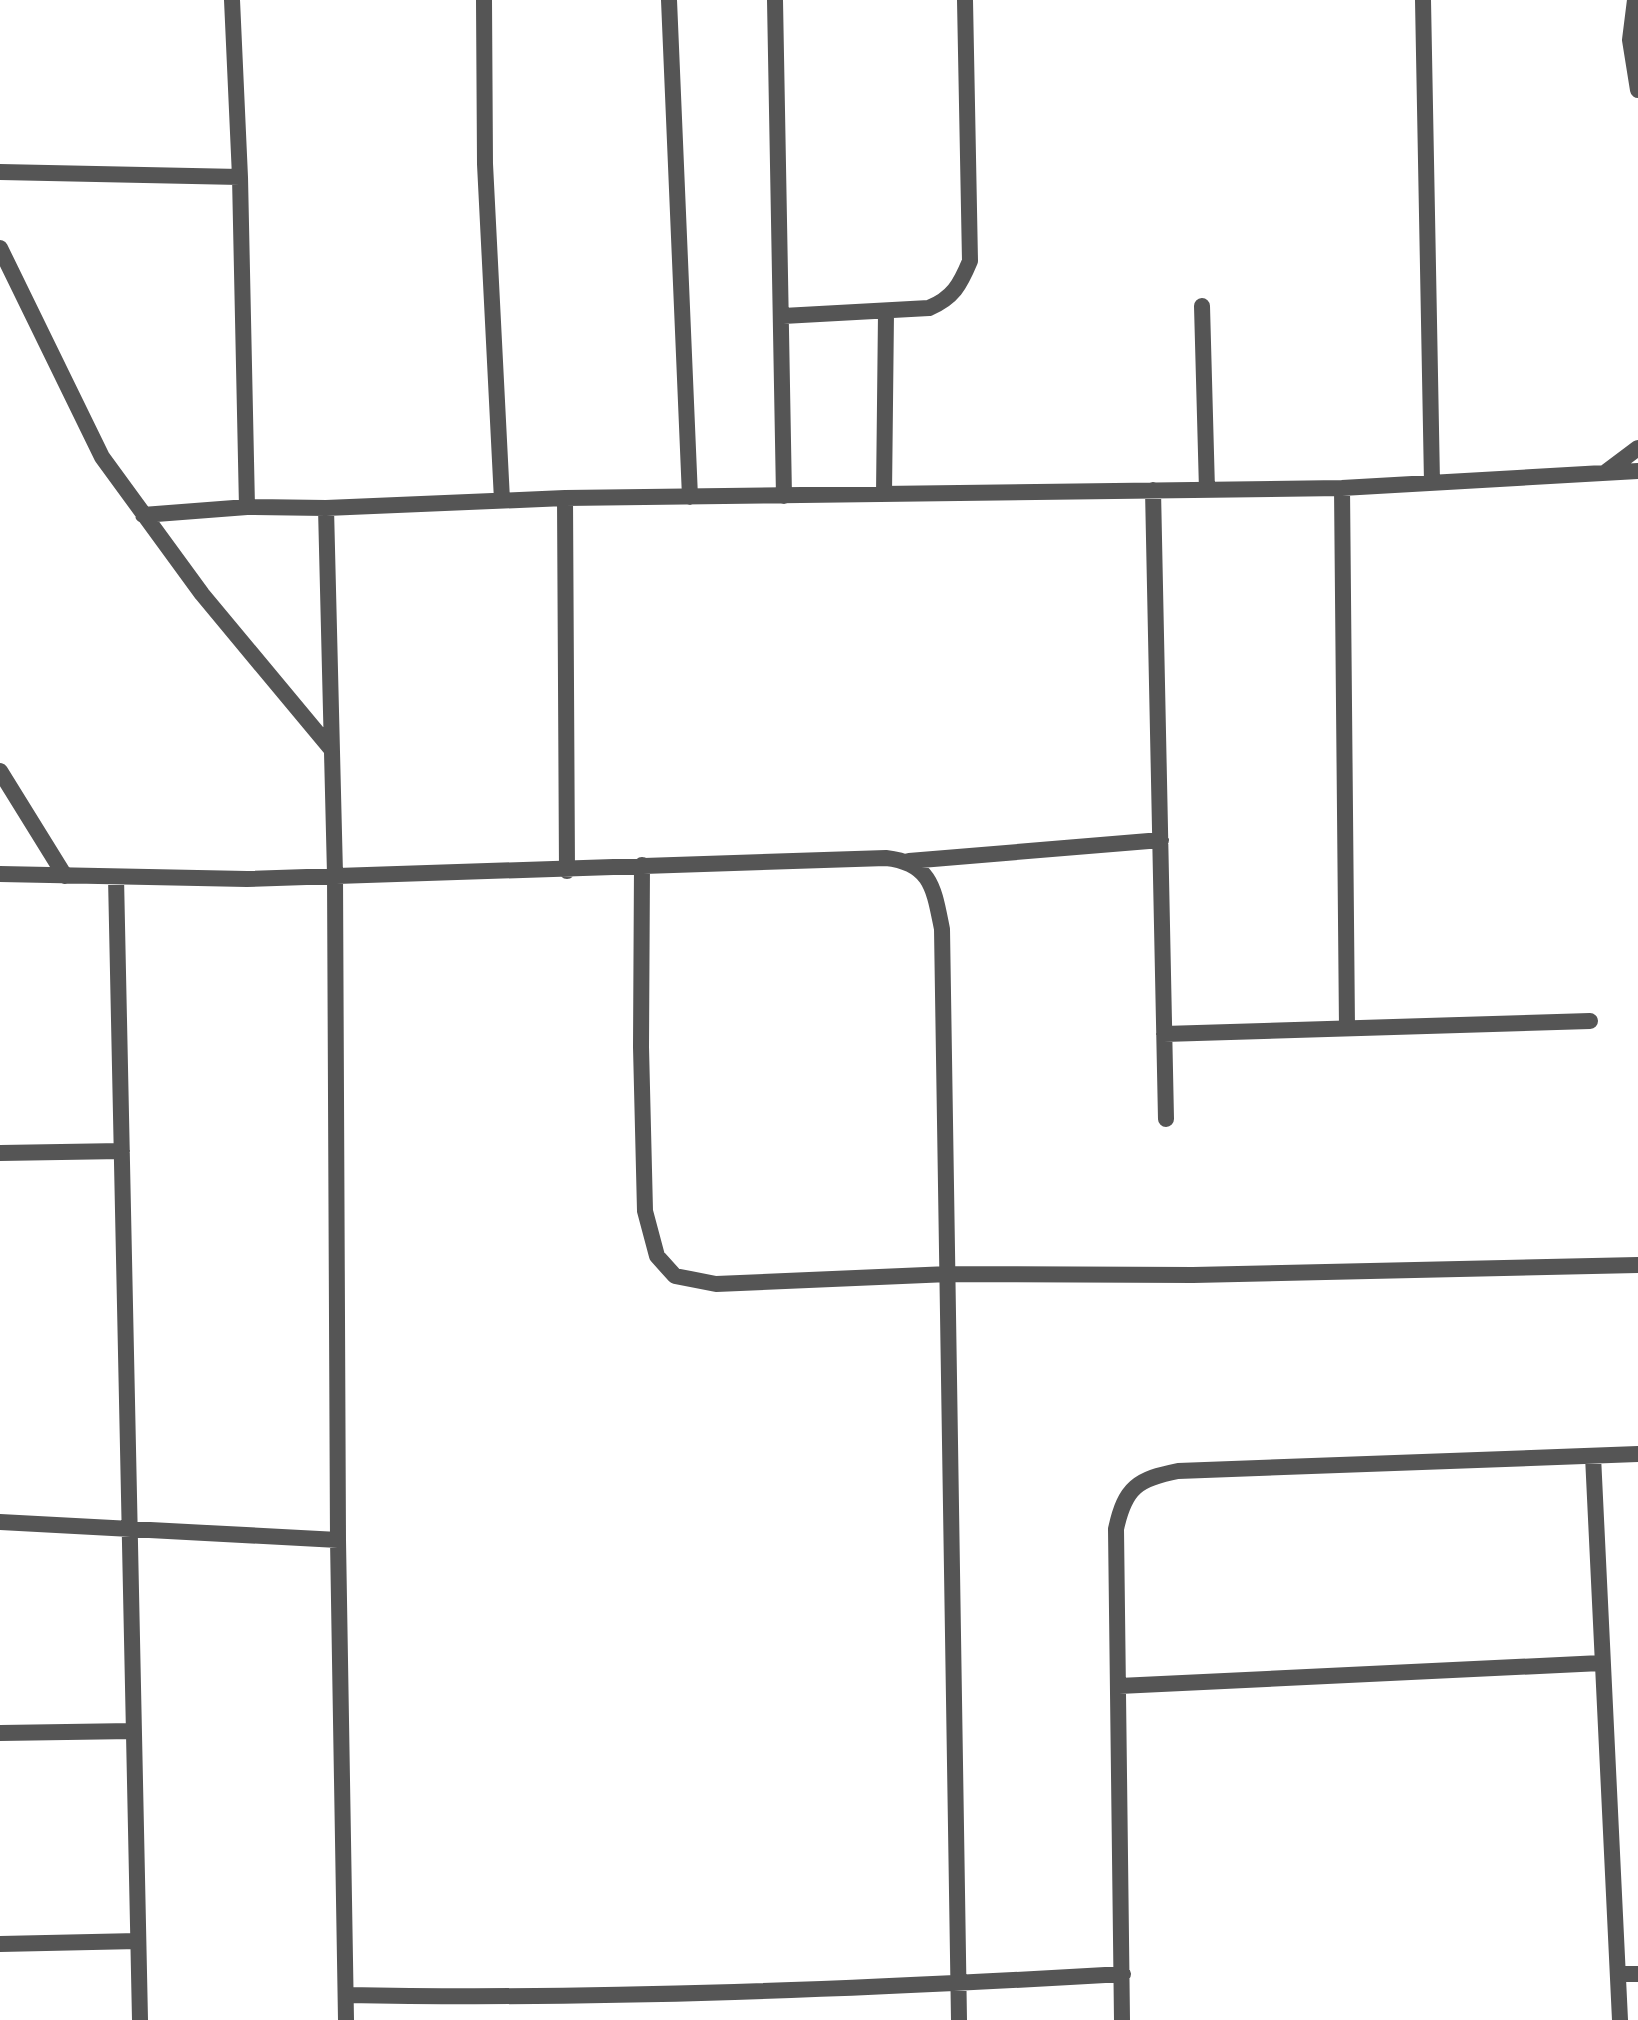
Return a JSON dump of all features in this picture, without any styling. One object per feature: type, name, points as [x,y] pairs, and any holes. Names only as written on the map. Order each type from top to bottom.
[{"type":"street","points":[[232,0],[240,177],[247,507]]},
{"type":"street","points":[[484,0],[485,164],[502,500]]},
{"type":"street","points":[[669,0],[690,497]]},
{"type":"street","points":[[775,0],[784,496]]},
{"type":"street","points":[[783,316],[886,313],[929,308],[950,299],[970,261],[965,0]]},
{"type":"street","points":[[1423,0],[1432,482]]},
{"type":"street","points":[[1635,0],[1630,40],[1638,90]]},
{"type":"street","points":[[0,172],[240,177]]},
{"type":"street","points":[[0,248],[102,457],[202,594],[331,749]]},
{"type":"street","points":[[1202,306],[1207,490]]},
{"type":"street","points":[[884,494],[886,313]]},
{"type":"street","points":[[1606,472],[1638,448]]},
{"type":"street","points":[[143,515],[247,507],[326,508],[565,498],[1342,488],[1638,471]]},
{"type":"street","points":[[1342,488],[1348,765],[1347,1028]]},
{"type":"street","points":[[1153,490],[1166,1119]]},
{"type":"street","points":[[565,498],[567,871]]},
{"type":"street","points":[[326,508],[335,874],[338,1540],[346,2020]]},
{"type":"street","points":[[0,771],[65,876]]},
{"type":"street","points":[[0,874],[247,879],[335,874],[567,871],[642,865],[851,858],[909,861],[1161,840]]},
{"type":"street","points":[[909,861],[924,873],[934,892],[942,929],[959,2020]]},
{"type":"street","points":[[642,865],[642,1173],[645,1211],[657,1256],[675,1276],[716,1284],[949,1274],[1193,1275],[1638,1265]]},
{"type":"street","points":[[116,877],[140,2020]]},
{"type":"street","points":[[1164,1034],[1590,1021]]},
{"type":"street","points":[[0,1153],[122,1151]]},
{"type":"street","points":[[1122,2020],[1116,1529],[1121,1506],[1134,1486],[1178,1471],[1638,1454]]},
{"type":"street","points":[[1593,1456],[1620,2020]]},
{"type":"street","points":[[0,1522],[338,1540]]},
{"type":"street","points":[[1119,1686],[1601,1663]]},
{"type":"street","points":[[0,1733],[133,1731]]},
{"type":"street","points":[[0,1944],[138,1941]]},
{"type":"street","points":[[346,1995],[530,1997],[958,1986],[1123,1974]]},
{"type":"street","points":[[1618,1974],[1638,1974]]}]
